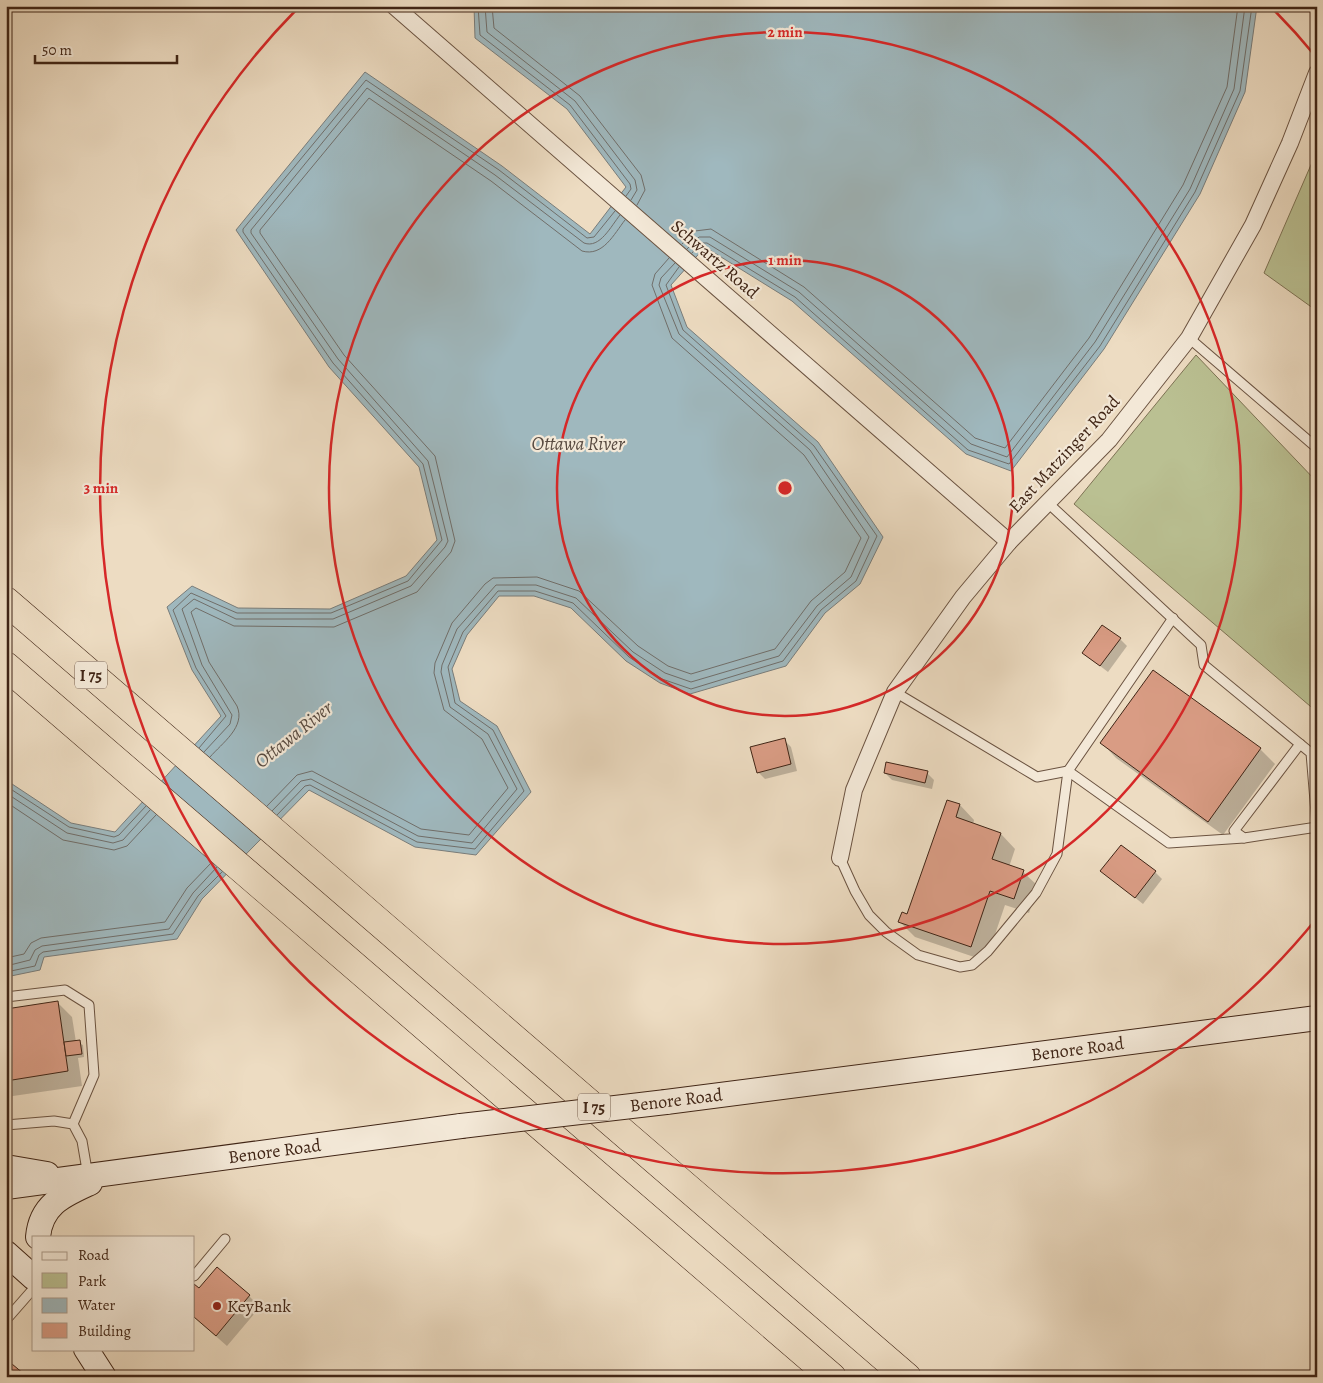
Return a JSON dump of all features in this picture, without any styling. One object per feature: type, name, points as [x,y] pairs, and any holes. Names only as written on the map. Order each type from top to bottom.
[{"type":"highway","name":"I 75","points":[[6,601],[907,1377]]},
{"type":"highway","points":[[6,666],[832,1377]]},
{"type":"main road","name":"Benore Road","points":[[6,1187],[461,1126],[666,1102],[909,1069],[1317,1018]]},
{"type":"main road","points":[[6,1167],[89,1176]]},
{"type":"main road","points":[[38,1236],[46,1209],[89,1176]]},
{"type":"main road","points":[[6,1252],[32,1276]]},
{"type":"main road","points":[[87,1350],[104,1377]]},
{"type":"street","name":"Schwartz Road","points":[[394,6],[1009,542]]},
{"type":"street","name":"East Matzinger Road","points":[[840,858],[854,790],[895,692],[963,597],[1009,542],[1109,440],[1189,338],[1253,225],[1290,144],[1317,73]]},
{"type":"lane","points":[[1189,338],[1317,448]]},
{"type":"lane","points":[[895,692],[1037,777],[1068,771],[1170,843],[1244,838],[1317,826],[1311,753],[1204,665],[1201,645],[1048,503]]},
{"type":"lane","points":[[840,858],[855,891],[869,915],[886,932],[918,955],[960,966],[972,966],[988,951],[1036,893],[1057,854],[1068,771],[1173,618]]},
{"type":"lane","points":[[1244,838],[1234,831],[1300,744]]},
{"type":"lane","points":[[6,997],[65,990],[89,1005],[94,1075],[73,1124]]},
{"type":"lane","points":[[6,1125],[54,1121],[73,1124]]},
{"type":"lane","points":[[73,1124],[82,1141],[89,1176]]},
{"type":"lane","points":[[195,1275],[225,1239]]},
{"type":"lane","points":[[6,1320],[32,1290]]},
{"type":"green space","points":[[1317,151],[1317,311],[1264,273]]},
{"type":"green space","points":[[1196,355],[1317,482],[1317,712],[1074,504]]},
{"type":"water","name":"Ottawa River","points":[[474,6],[1257,6],[1245,92],[1200,194],[1104,349],[1011,471],[966,454],[792,301],[705,247],[671,285],[687,327],[818,442],[883,537],[860,584],[825,613],[786,666],[690,694],[660,683],[626,661],[571,608],[534,596],[499,596],[467,635],[452,669],[460,701],[497,726],[531,792],[476,855],[415,847],[309,790],[202,899],[177,939],[44,957],[40,970],[6,977],[6,780],[71,823],[115,832],[221,716],[192,670],[167,607],[192,586],[238,608],[330,609],[406,576],[437,540],[419,467],[329,367],[236,230],[365,72],[502,166],[590,234],[626,187],[567,109],[475,38]]},
{"type":"building","points":[[1102,625],[1121,638],[1100,666],[1082,653]]},
{"type":"building","points":[[1153,670],[1261,748],[1208,822],[1100,743]]},
{"type":"building","points":[[785,738],[791,764],[757,773],[750,747]]},
{"type":"building","points":[[886,762],[928,771],[925,783],[884,773]]},
{"type":"building","points":[[947,800],[960,804],[956,817],[1001,833],[992,859],[1024,870],[1014,899],[990,891],[971,947],[898,922],[902,912],[907,914]]},
{"type":"building","points":[[1121,845],[1156,871],[1135,898],[1100,871]]},
{"type":"building","points":[[58,1001],[68,1071],[6,1081],[6,1009]]},
{"type":"building","points":[[80,1040],[82,1054],[66,1056],[64,1042]]},
{"type":"building","name":"KeyBank","points":[[217,1267],[250,1295],[216,1336],[195,1318],[195,1285],[199,1288]]},
{"type":"building","points":[[6,1359],[24,1374],[21,1377],[6,1377]]},
{"type":"place","name":"KeyBank","points":[[217,1306]]}]
